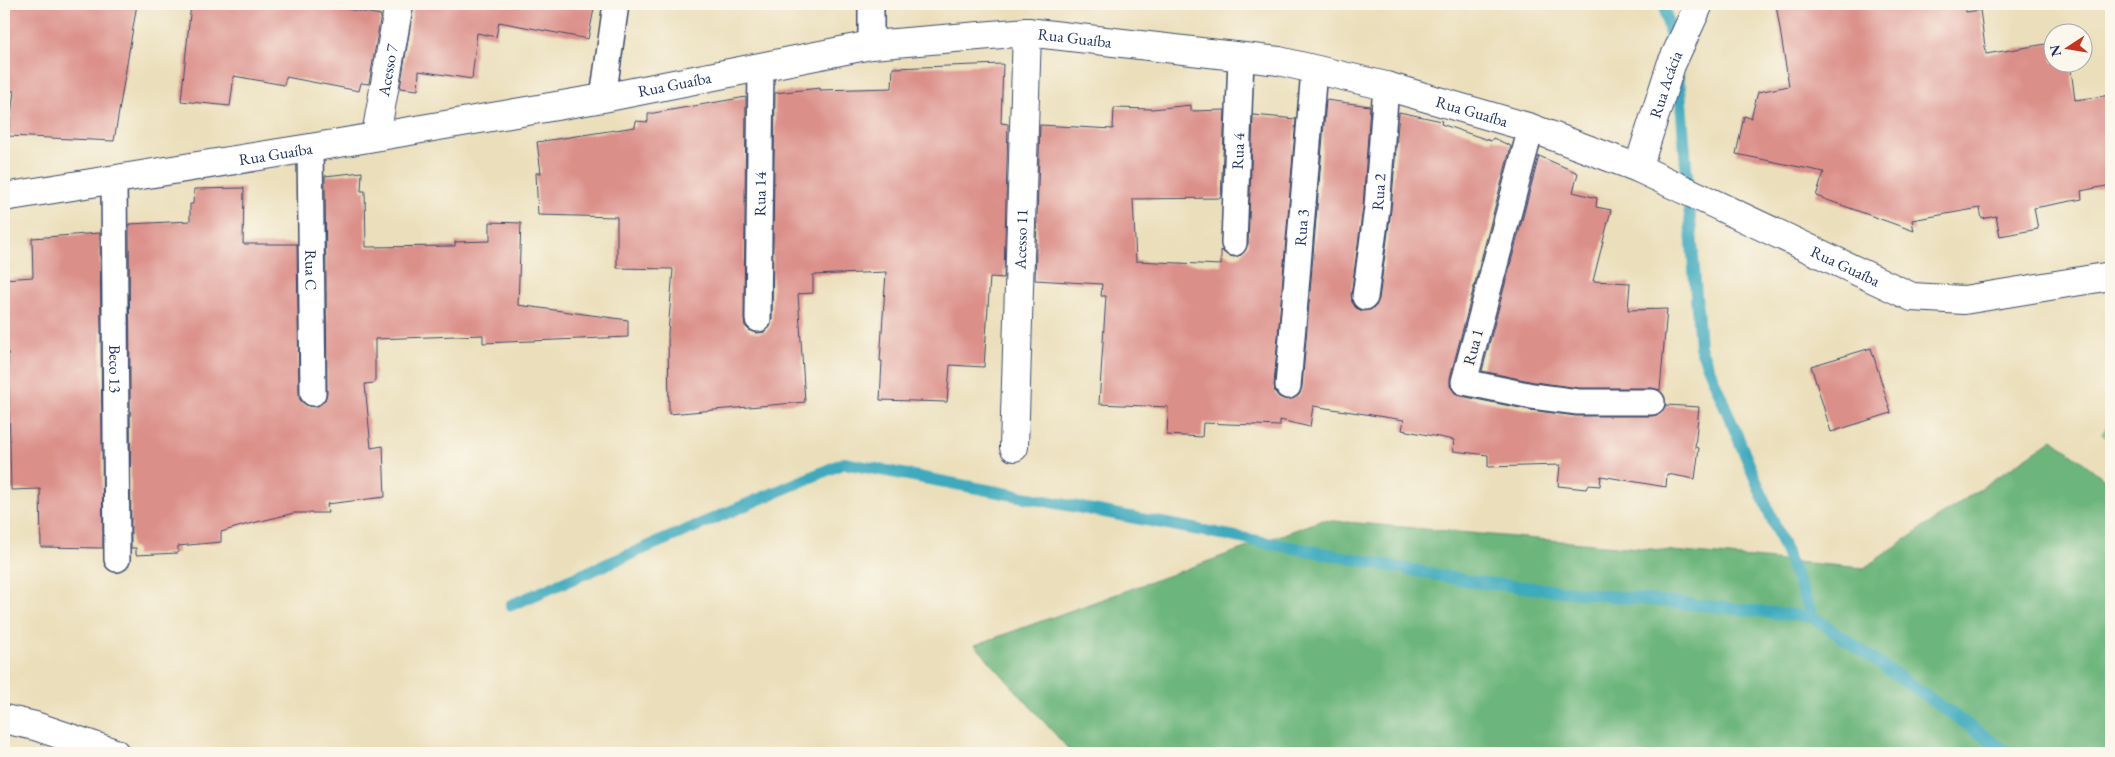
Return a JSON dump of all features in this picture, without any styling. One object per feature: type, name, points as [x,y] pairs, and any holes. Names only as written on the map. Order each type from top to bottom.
[{"type":"street","name":"Acesso 7","points":[[376,135],[400,4]]},
{"type":"street","name":"Rua Acácia","points":[[1638,168],[1671,65],[1699,4]]},
{"type":"street","name":"Rua Guaíba","points":[[4,196],[310,148],[376,135],[603,98],[762,68],[870,45],[1027,32],[1279,61],[1386,86],[1531,128],[1638,168],[1912,297],[1964,300],[2111,276]]},
{"type":"street","name":"Acesso 11","points":[[1014,447],[1027,32]]},
{"type":"street","points":[[4,719],[35,726],[115,753]]},
{"type":"lane","points":[[603,98],[616,4]]},
{"type":"lane","points":[[870,45],[871,4]]},
{"type":"lane","name":"Rua 4","points":[[1234,243],[1241,58]]},
{"type":"lane","name":"Rua 14","points":[[758,319],[762,68]]},
{"type":"lane","name":"Rua 3","points":[[1288,386],[1314,70]]},
{"type":"lane","name":"Rua 2","points":[[1365,296],[1377,208],[1386,86]]},
{"type":"lane","name":"Rua 1","points":[[1531,128],[1464,382],[1532,396],[1578,402],[1652,402]]},
{"type":"lane","name":"Rua C","points":[[310,148],[312,393]]},
{"type":"lane","name":"Beco 13","points":[[114,179],[117,559]]},
{"type":"green space","points":[[2111,421],[2111,441],[2102,434]]},
{"type":"green space","points":[[2053,439],[2111,484],[2111,753],[1072,753],[975,645],[1323,520],[1864,568]]},
{"type":"building","points":[[4,4],[137,4],[114,141],[8,136],[14,91],[4,90]]},
{"type":"building","points":[[191,4],[319,4],[381,15],[369,84],[361,83],[359,91],[286,77],[284,85],[234,76],[230,106],[181,101]]},
{"type":"building","points":[[414,4],[595,4],[588,39],[499,22],[496,37],[477,33],[472,79],[419,71],[418,90],[400,88]]},
{"type":"building","points":[[1776,4],[1965,4],[1966,12],[1980,10],[1986,54],[2042,45],[2042,72],[2071,72],[2075,100],[2111,95],[2111,185],[2081,191],[2082,199],[2034,208],[2038,229],[2000,236],[1996,216],[1982,219],[1980,208],[1912,220],[1914,231],[1816,196],[1824,172],[1736,154],[1744,116],[1751,118],[1758,92],[1789,86]]},
{"type":"building","points":[[1003,64],[1001,123],[1008,124],[1004,278],[990,277],[984,367],[950,365],[947,402],[880,400],[882,361],[880,361],[886,272],[813,275],[813,293],[798,294],[805,402],[669,414],[668,333],[673,269],[617,268],[617,217],[538,215],[536,173],[541,173],[537,142],[635,127],[636,121],[648,122],[648,114],[746,97],[744,319],[745,326],[750,331],[757,333],[765,332],[770,327],[772,319],[775,93],[820,88],[820,90],[892,88],[893,68]]},
{"type":"building","points":[[1326,100],[1370,106],[1363,207],[1351,295],[1352,302],[1356,308],[1363,311],[1370,310],[1376,306],[1379,299],[1391,210],[1399,112],[1442,121],[1441,124],[1491,141],[1493,138],[1511,146],[1450,378],[1450,386],[1455,393],[1461,396],[1530,410],[1576,416],[1652,416],[1660,414],[1666,405],[1699,407],[1695,447],[1699,448],[1695,479],[1667,474],[1666,487],[1601,476],[1600,486],[1588,485],[1586,489],[1558,486],[1560,465],[1488,467],[1488,455],[1453,451],[1454,440],[1402,430],[1404,420],[1313,406],[1310,427],[1280,420],[1280,426],[1203,423],[1202,437],[1167,435],[1168,407],[1099,404],[1106,296],[1101,296],[1102,284],[1035,280],[1040,125],[1113,129],[1114,108],[1152,109],[1191,105],[1191,111],[1225,110],[1221,198],[1133,199],[1136,261],[1221,265],[1221,250],[1227,255],[1234,257],[1241,255],[1248,244],[1253,115],[1296,119],[1274,385],[1275,392],[1279,397],[1287,400],[1299,395],[1302,387]]},
{"type":"building","points":[[1539,156],[1578,173],[1573,192],[1597,198],[1596,207],[1611,210],[1593,281],[1630,283],[1628,310],[1667,309],[1660,390],[1652,388],[1579,388],[1534,382],[1482,371]]},
{"type":"building","points":[[362,172],[361,191],[365,191],[366,247],[455,246],[455,242],[490,241],[490,222],[521,223],[518,305],[628,320],[628,337],[483,343],[483,335],[375,339],[375,383],[365,384],[371,448],[383,446],[385,497],[327,504],[328,513],[294,513],[245,525],[221,532],[221,542],[178,546],[178,553],[136,555],[136,548],[131,548],[129,224],[190,221],[190,204],[193,204],[194,189],[244,188],[243,244],[297,244],[299,393],[300,400],[306,405],[314,407],[325,400],[327,393],[325,176]]},
{"type":"building","points":[[100,233],[103,548],[41,547],[40,489],[11,490],[8,352],[4,352],[4,279],[33,277],[32,238]]},
{"type":"building","points":[[1871,348],[1891,413],[1831,432],[1811,366]]},
{"type":"waterway","points":[[1664,4],[1680,88],[1700,347],[1813,617],[2008,753]]},
{"type":"waterway","points":[[511,605],[844,463],[1475,582],[1813,617]]}]
